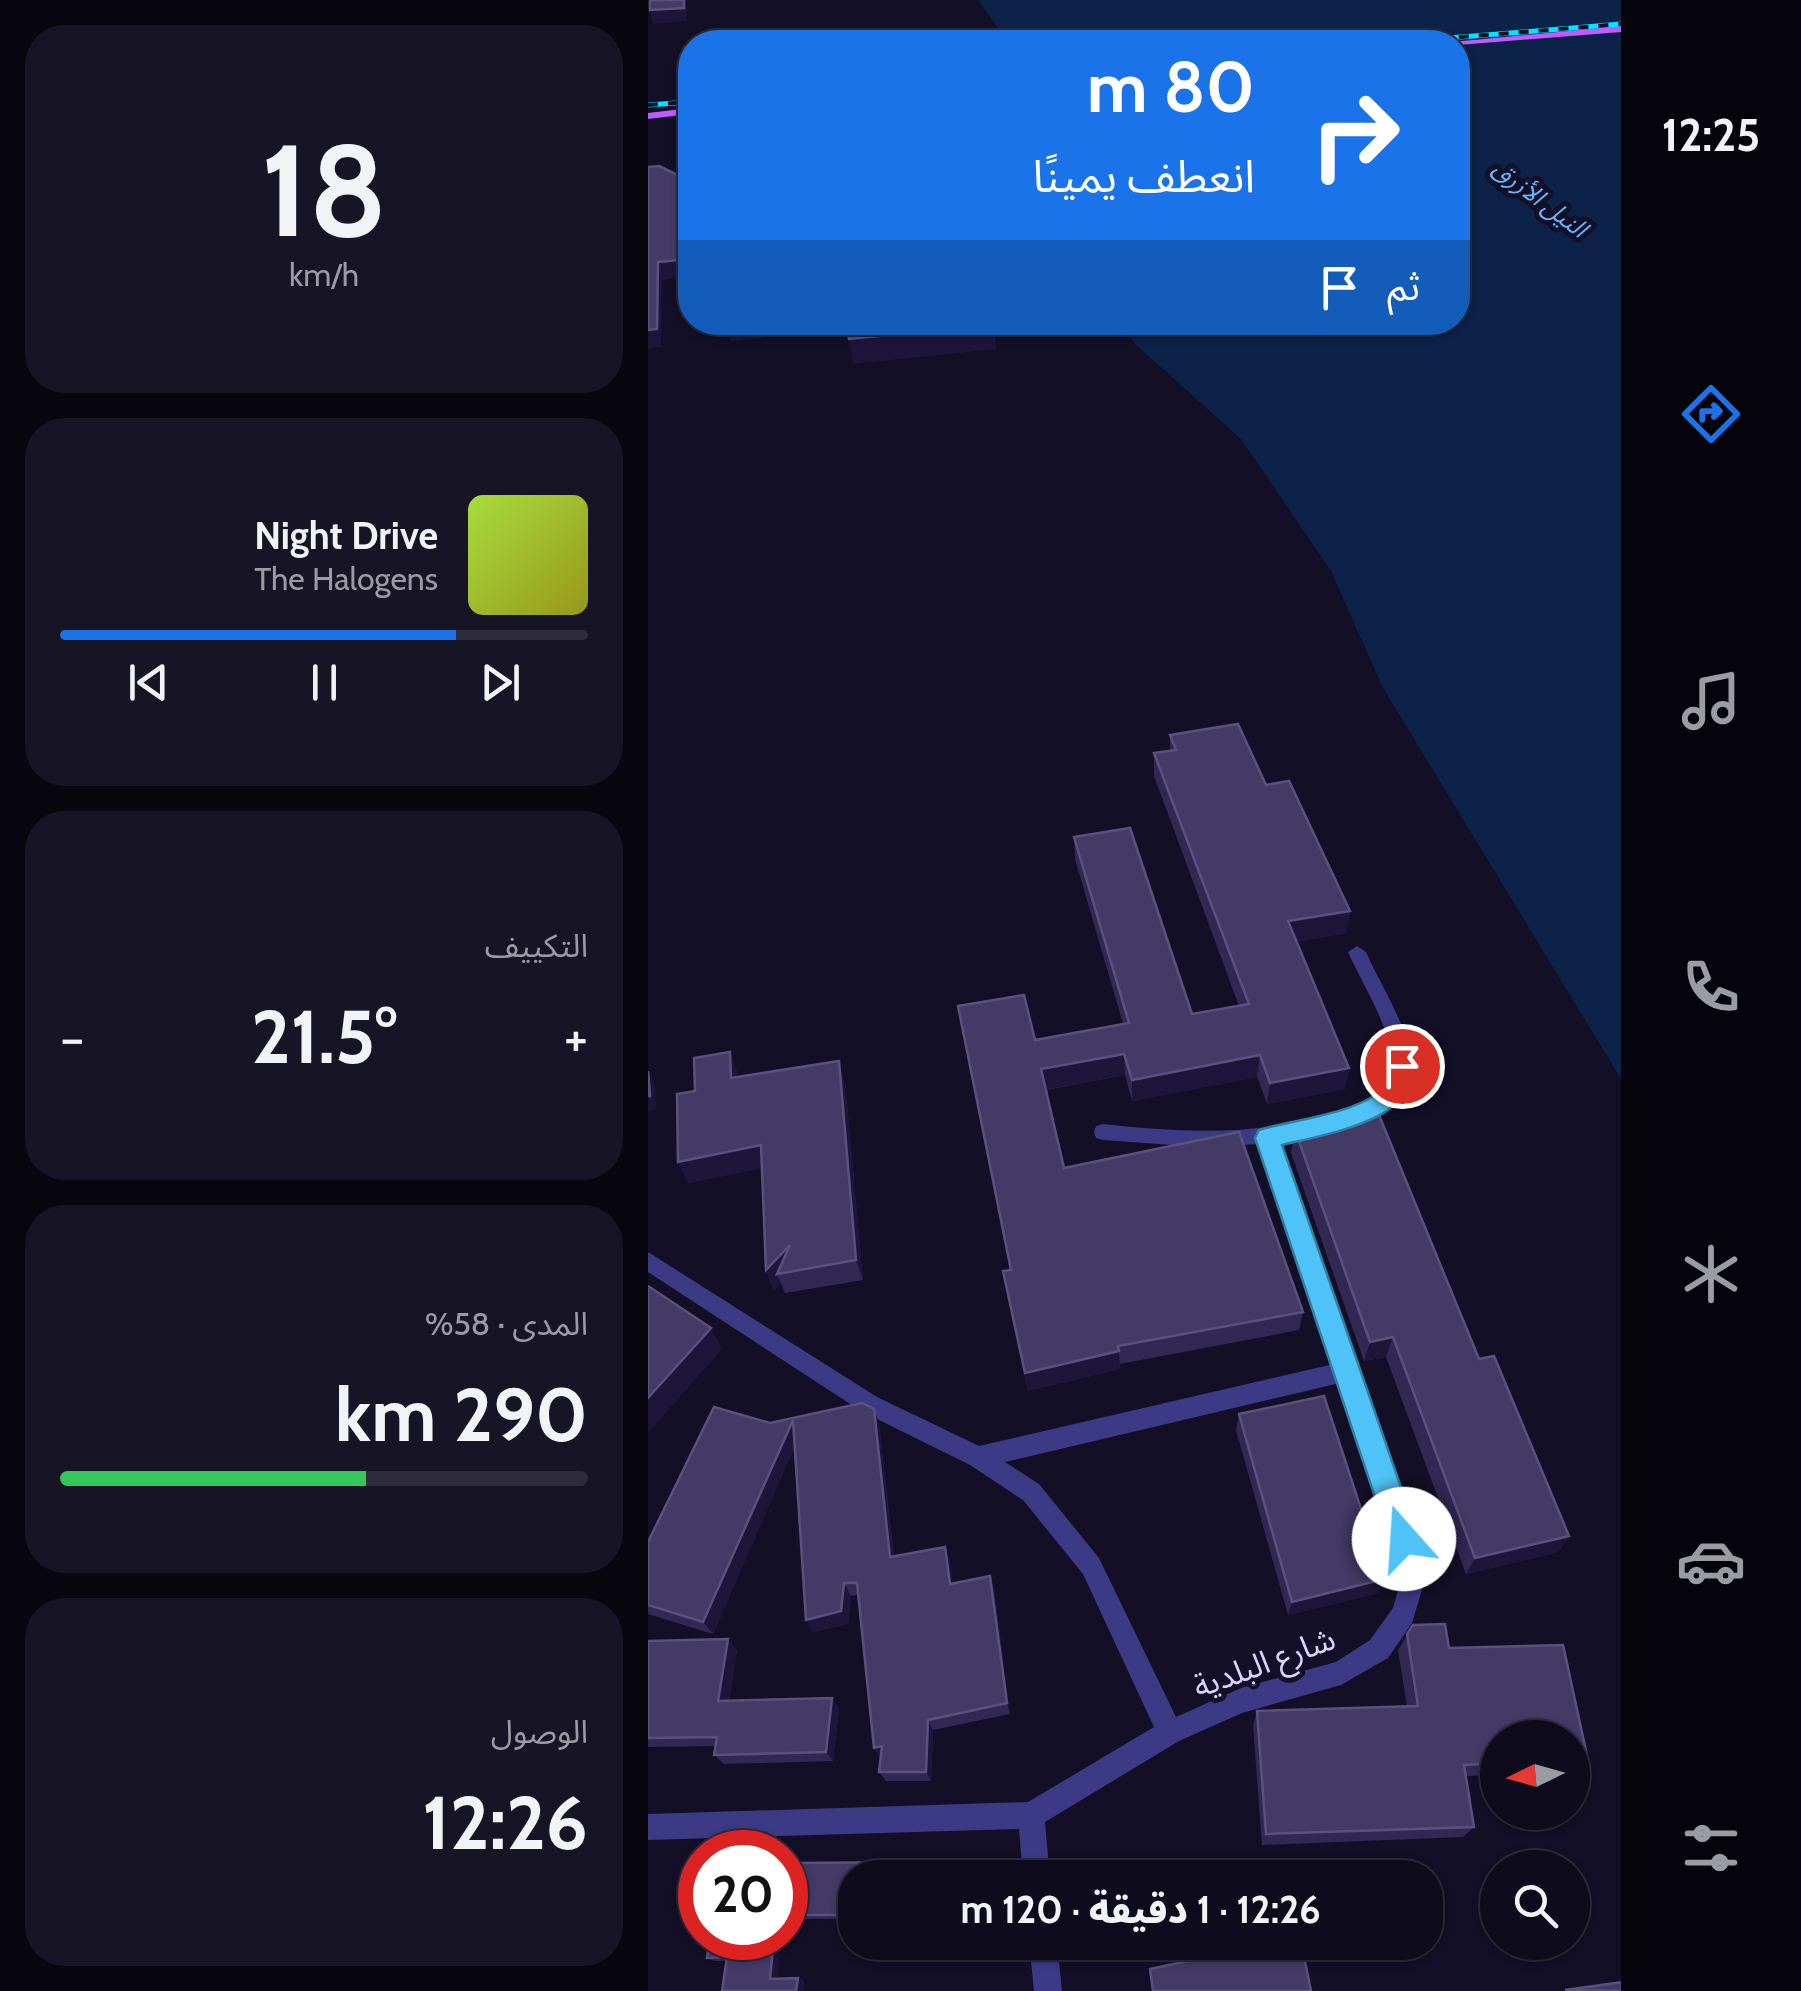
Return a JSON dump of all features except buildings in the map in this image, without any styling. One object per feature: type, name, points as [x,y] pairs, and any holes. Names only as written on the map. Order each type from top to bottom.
[{"type":"main road","points":[[1470,43],[1622,30]]},
{"type":"main road","points":[[648,118],[678,114]]},
{"type":"lane","points":[[1103,1132],[1174,1140],[1268,1138],[1328,1124],[1383,1102],[1396,1088],[1402,1066],[1357,952]]},
{"type":"lane","name":"شارع البلدية","points":[[648,1827],[1031,1815],[1170,1732],[1241,1701],[1340,1673],[1379,1649],[1403,1614],[1415,1573],[1268,1138]]},
{"type":"lane","points":[[648,1261],[868,1404],[978,1457],[1031,1492],[1091,1566],[1170,1732]]},
{"type":"lane","points":[[978,1457],[1348,1371]]},
{"type":"lane","points":[[1031,1815],[1035,1860]]},
{"type":"lane","points":[[1045,1960],[1048,1991]]},
{"type":"water","name":"النيل الأزرق","points":[[978,0],[1621,0],[1621,1079],[1383,688],[1331,571],[1241,439],[1134,343],[1130,335],[1470,335],[1470,30],[999,30]]},
{"type":"railway","points":[[1470,36],[1622,24]]},
{"type":"railway","points":[[648,105],[678,103]]},
{"type":"route","points":[[1402,1066],[1396,1088],[1383,1102],[1328,1124],[1268,1138],[1404,1539]]}]
